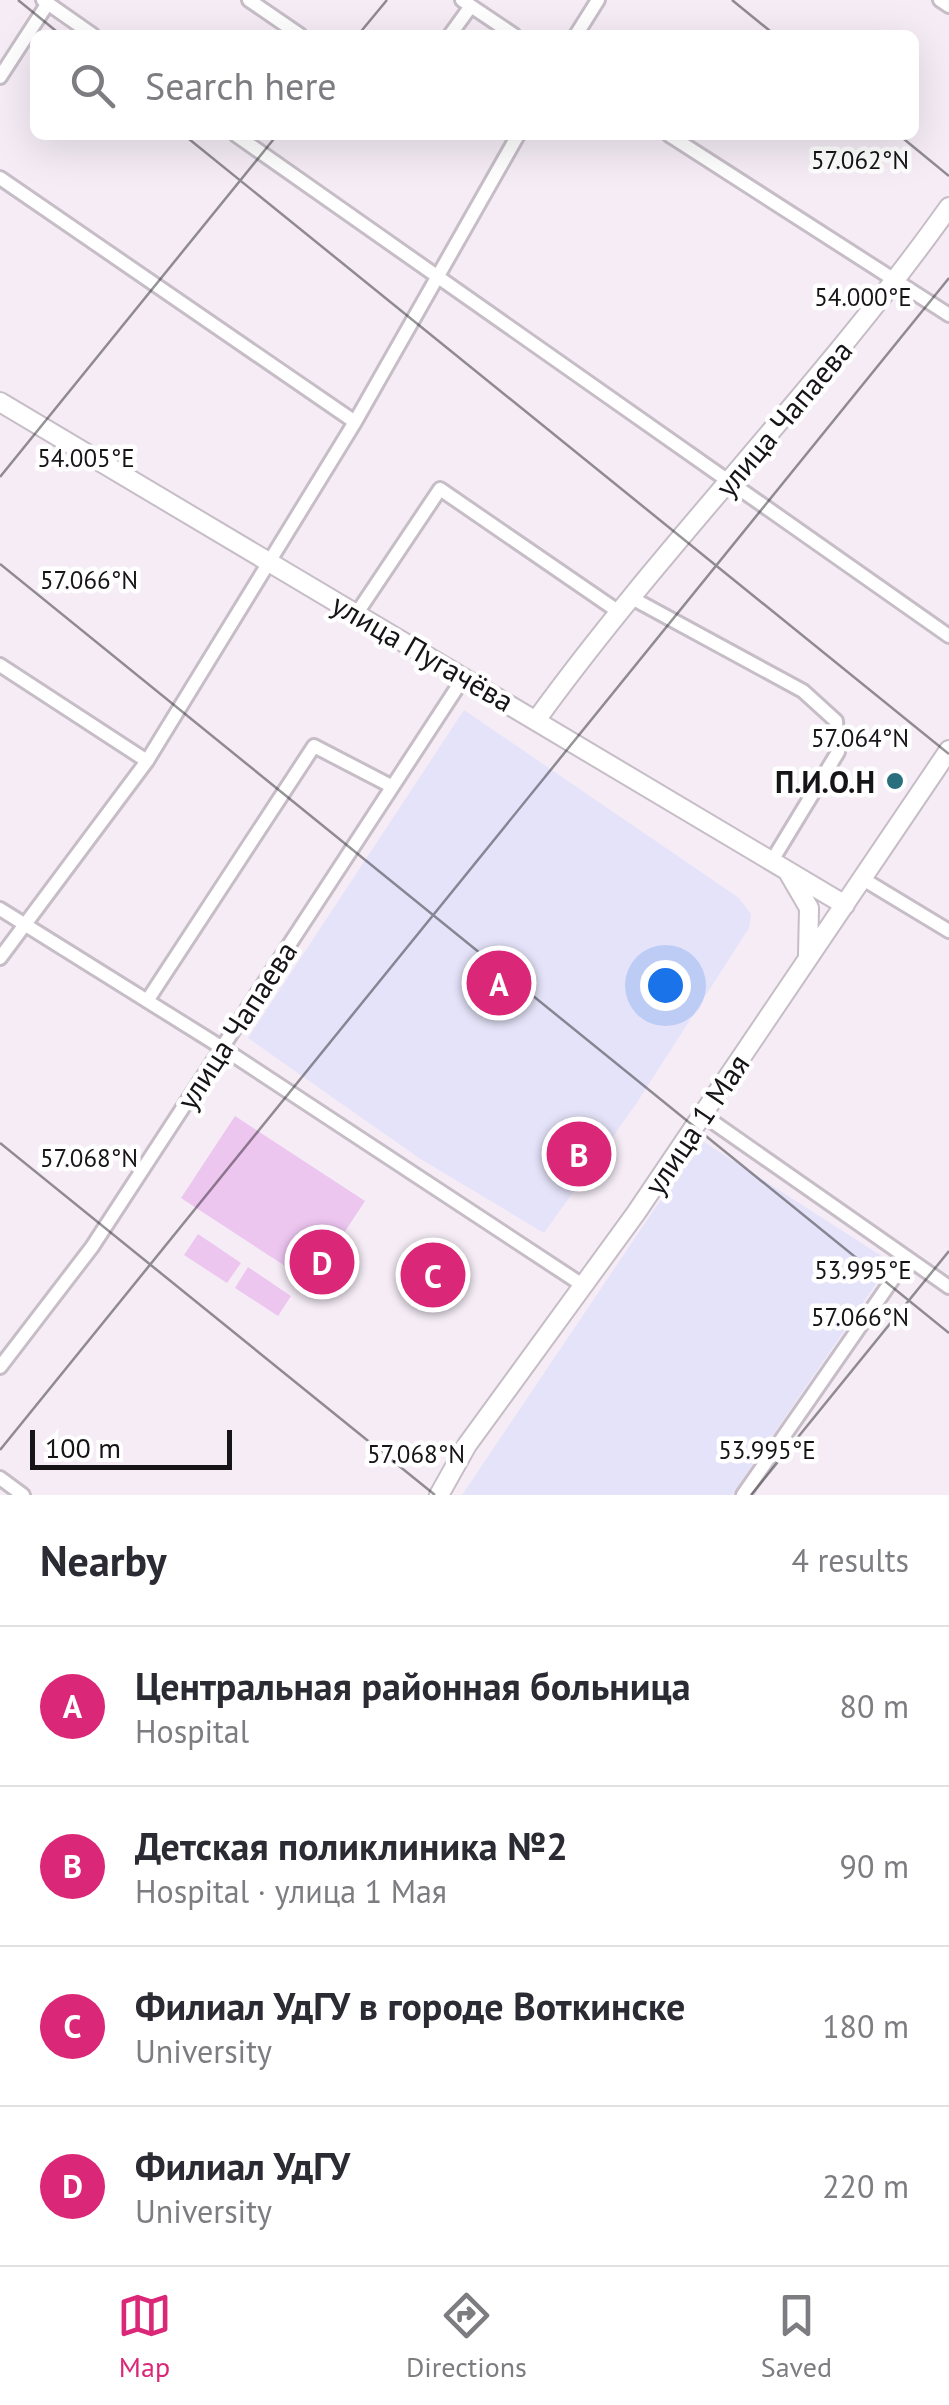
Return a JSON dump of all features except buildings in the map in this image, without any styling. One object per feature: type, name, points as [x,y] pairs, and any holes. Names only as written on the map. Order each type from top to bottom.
[{"type":"main road","name":"улица Чапаева","points":[[537,718],[625,604],[898,280],[949,207]]},
{"type":"main road","name":"улица Пугачёва","points":[[0,402],[537,718],[845,905]]},
{"type":"main road","name":"улица 1 Мая","points":[[439,1495],[468,1445],[703,1115],[949,750]]},
{"type":"main road","points":[[777,861],[799,886],[809,908],[807,962]]},
{"type":"street","points":[[249,0],[293,30]]},
{"type":"street","points":[[579,30],[598,0]]},
{"type":"street","points":[[940,0],[949,6]]},
{"type":"street","points":[[0,77],[45,2],[86,30]]},
{"type":"street","points":[[452,30],[466,3],[506,30]]},
{"type":"street","points":[[243,140],[949,636]]},
{"type":"street","points":[[0,958],[147,761],[355,422],[515,140]]},
{"type":"street","points":[[676,140],[949,315]]},
{"type":"street","points":[[0,178],[355,422]]},
{"type":"street","points":[[357,614],[440,489],[625,604],[803,691],[836,721],[838,752],[777,861]]},
{"type":"street","points":[[0,665],[147,761]]},
{"type":"street","name":"улица Чапаева","points":[[0,1367],[92,1247],[464,677]]},
{"type":"street","points":[[147,1001],[314,746],[391,786]]},
{"type":"street","points":[[863,878],[949,931]]},
{"type":"street","points":[[0,909],[221,1048],[584,1286]]},
{"type":"street","points":[[703,1115],[949,1287]]},
{"type":"street","points":[[743,1495],[906,1260]]},
{"type":"street","points":[[0,1478],[23,1495]]},
{"type":"shaded area","points":[[464,710],[739,898],[751,914],[749,928],[636,1104],[544,1233],[419,1158],[248,1038]]},
{"type":"shaded area","points":[[235,1116],[365,1201],[311,1283],[181,1198]]},
{"type":"shaded area","points":[[701,1140],[891,1262],[732,1495],[462,1495]]},
{"type":"shaded area","points":[[198,1234],[241,1263],[227,1283],[184,1255]]},
{"type":"shaded area","points":[[248,1267],[291,1296],[278,1316],[235,1288]]},
{"type":"place","name":"П.И.О.Н","points":[[895,781]]},
{"type":"place","name":"Центральная районная больница","points":[[499,983]]},
{"type":"place","name":"Детская поликлиника №2","points":[[579,1154]]},
{"type":"place","name":"Филиал УдГУ","points":[[322,1262]]},
{"type":"place","name":"Филиал УдГУ в городе Воткинске","points":[[433,1275]]}]
